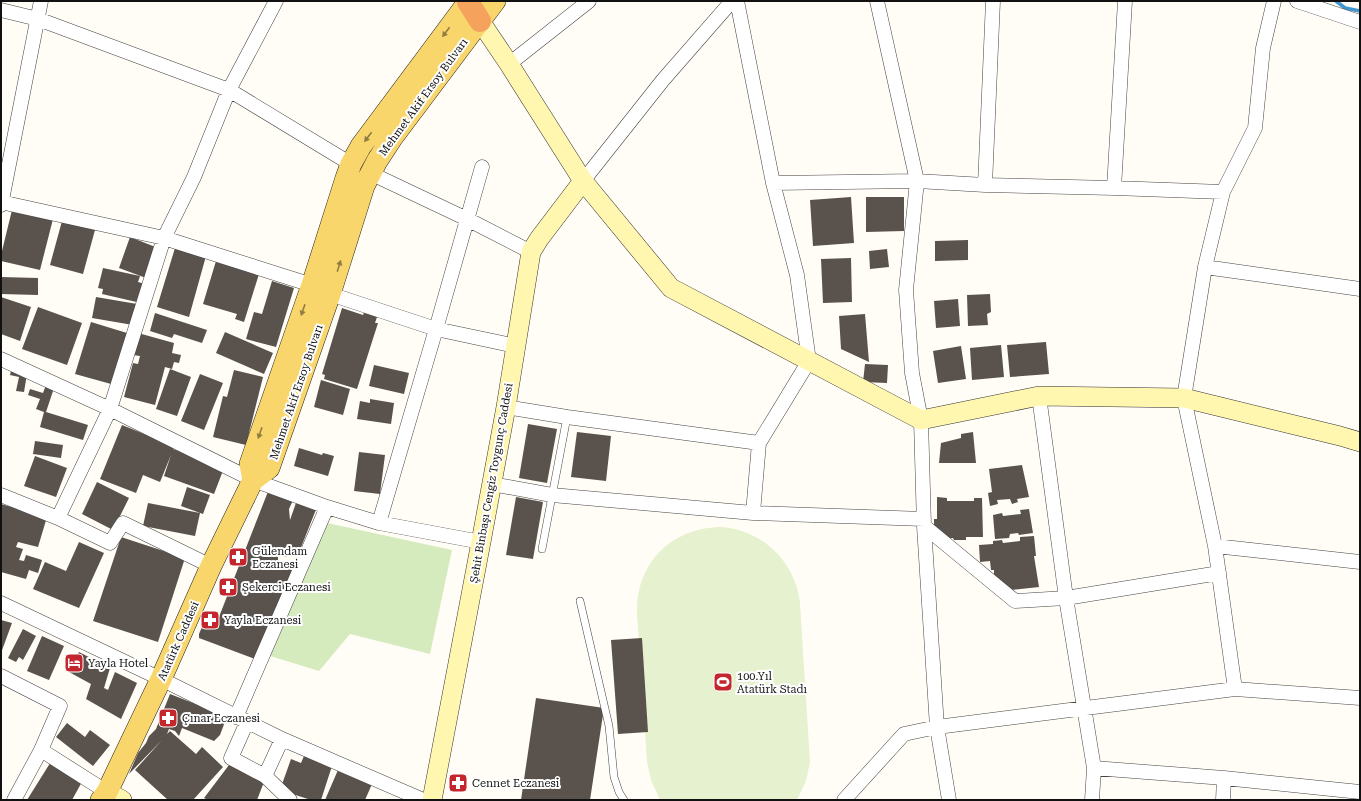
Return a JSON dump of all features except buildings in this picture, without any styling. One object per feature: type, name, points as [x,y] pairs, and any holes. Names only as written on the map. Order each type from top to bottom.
[{"type":"highway","points":[[468,1],[480,21]]},
{"type":"main road","name":"Mehmet Akif Ersoy Bulvarı","points":[[468,1],[361,146],[350,164],[312,285],[250,464],[252,480],[269,468],[330,294],[364,186],[370,173],[392,138],[495,1]]},
{"type":"main road","name":"Atatürk Caddesi","points":[[110,797],[211,566],[252,480]]},
{"type":"street","points":[[41,1],[1,203],[164,238],[312,285]]},
{"type":"street","points":[[58,518],[110,409],[164,238],[194,177],[229,90],[276,1]]},
{"type":"street","points":[[510,64],[589,1]]},
{"type":"street","points":[[583,181],[663,80],[732,1]]},
{"type":"street","points":[[737,1],[773,183],[797,275],[809,361],[760,443],[753,513]]},
{"type":"street","points":[[877,1],[917,181],[906,290],[912,373],[920,420],[924,522],[937,727],[949,800]]},
{"type":"street","points":[[985,185],[993,1]]},
{"type":"street","points":[[1114,188],[1125,1]]},
{"type":"street","points":[[1234,688],[1215,546],[1184,398],[1204,267],[1223,192],[1255,128],[1263,48],[1274,1]]},
{"type":"street","points":[[1297,1],[1360,22]]},
{"type":"street","points":[[1,10],[38,20],[229,90],[350,164]]},
{"type":"street","points":[[480,21],[510,64],[583,181],[671,288],[920,420],[1039,396],[1184,398],[1360,442]]},
{"type":"street","points":[[379,523],[482,167]]},
{"type":"street","points":[[370,173],[467,219],[531,252]]},
{"type":"street","name":"Şehit Binbaşı Cengiz Toygunç Caddesi","points":[[432,800],[506,407],[531,252],[539,239],[583,181]]},
{"type":"street","points":[[773,183],[917,181],[985,185],[1223,192]]},
{"type":"street","points":[[1204,267],[1360,289]]},
{"type":"street","points":[[330,294],[436,329],[516,346]]},
{"type":"street","points":[[1,359],[110,409],[252,480],[327,507],[379,523],[481,542]]},
{"type":"street","points":[[1039,396],[1066,598],[1094,768],[1092,800]]},
{"type":"street","points":[[506,407],[567,417],[760,443]]},
{"type":"street","points":[[492,484],[552,495],[753,513],[924,522],[1015,600],[1066,598],[1219,573]]},
{"type":"street","points":[[1,495],[58,518],[110,543],[123,524],[211,566]]},
{"type":"street","points":[[290,800],[265,776],[231,758],[242,719],[327,507]]},
{"type":"street","points":[[1215,546],[1360,562]]},
{"type":"street","points":[[1,603],[282,738],[423,800]]},
{"type":"street","points":[[1,676],[60,706],[41,750],[14,800]]},
{"type":"street","points":[[844,800],[904,734],[937,727],[1084,709],[1234,688],[1360,698]]},
{"type":"street","points":[[265,776],[282,738]]},
{"type":"street","points":[[41,750],[110,797]]},
{"type":"street","points":[[1094,768],[1224,778],[1360,792]]},
{"type":"street","points":[[1223,800],[1224,778]]},
{"type":"lane","points":[[542,549],[567,417]]},
{"type":"lane","points":[[580,600],[609,726],[614,777],[619,792],[624,800]]},
{"type":"green space","points":[[327,523],[452,550],[430,654],[350,634],[319,671],[270,656]]},
{"type":"green space","name":"100.Yıl Atatürk Stadı","points":[[722,527],[751,535],[763,542],[784,562],[797,588],[800,603],[810,762],[806,781],[797,800],[660,800],[651,780],[647,762],[637,614],[638,596],[642,579],[650,564],[660,551],[673,541],[687,533]]},
{"type":"waterway","points":[[1336,1],[1345,8],[1360,11]]},
{"type":"place","name":"Gülendam Eczanesi","points":[[238,557]]},
{"type":"place","name":"Şekerci Eczanesi","points":[[228,587]]},
{"type":"place","name":"Yayla Eczanesi","points":[[210,620]]},
{"type":"place","name":"Yayla Hotel","points":[[74,663]]},
{"type":"place","name":"100.Yıl Atatürk Stadı","points":[[723,682]]},
{"type":"place","name":"Çınar Eczanesi","points":[[168,718]]},
{"type":"place","name":"Cennet Eczanesi","points":[[458,783]]}]
